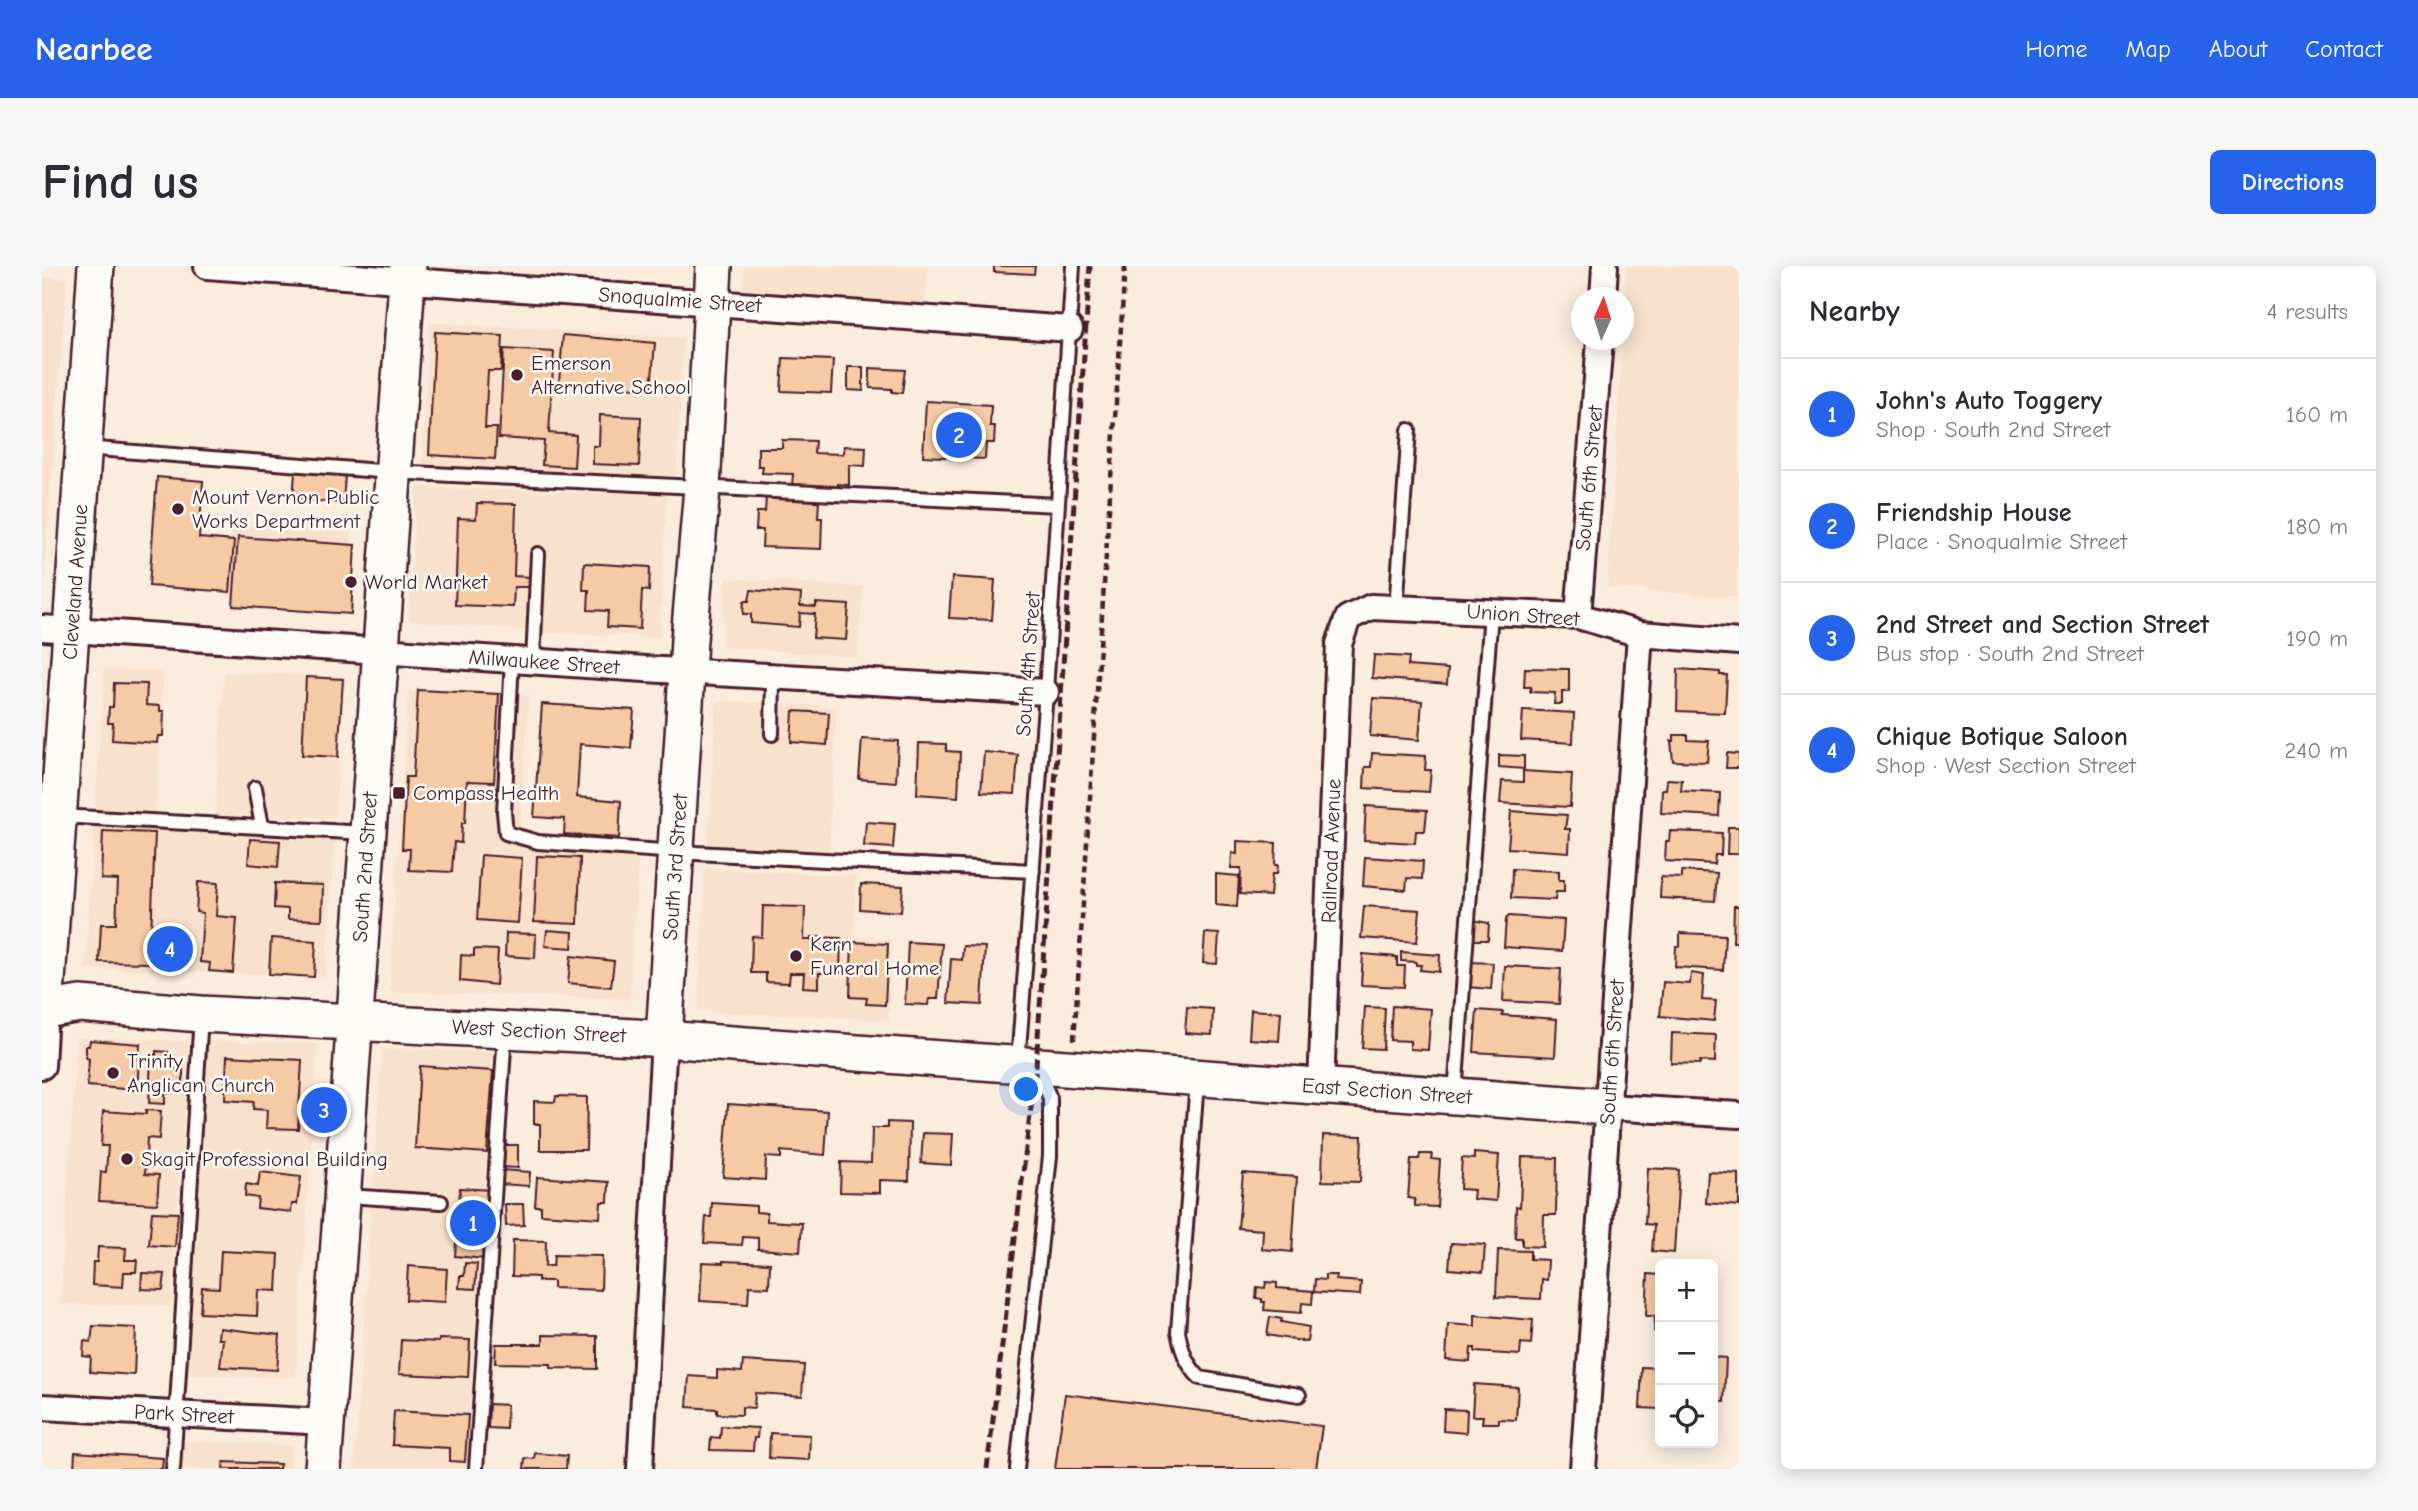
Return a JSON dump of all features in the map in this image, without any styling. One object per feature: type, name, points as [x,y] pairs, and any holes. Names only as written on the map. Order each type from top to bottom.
[{"type":"street","name":"Cleveland Avenue","points":[[42,1066],[59,816],[57,629],[84,448],[96,266]]},
{"type":"street","name":"Snoqualmie Street","points":[[207,266],[407,273],[711,302],[1070,329]]},
{"type":"street","name":"South 3rd Street","points":[[640,1469],[687,672],[702,488],[713,266]]},
{"type":"street","points":[[1604,287],[1605,266]]},
{"type":"street","name":"South 2nd Street","points":[[323,1469],[407,273]]},
{"type":"street","name":"South 6th Street","points":[[1578,616],[1599,350]]},
{"type":"street","name":"Union Street","points":[[1348,618],[1371,607],[1578,616],[1640,634],[1739,642]]},
{"type":"street","name":"Railroad Avenue","points":[[1321,1086],[1339,643],[1348,618]]},
{"type":"street","name":"Milwaukee Street","points":[[57,629],[687,672],[1046,692]]},
{"type":"street","name":"South 6th Street","points":[[1583,1469],[1640,634]]},
{"type":"street","name":"West Section Street","points":[[44,1010],[80,1004],[201,1014],[664,1039],[1027,1065]]},
{"type":"street","name":"East Section Street","points":[[1027,1065],[1739,1115]]},
{"type":"street","name":"Park Street","points":[[42,1407],[327,1422]]},
{"type":"lane","name":"South 4th Street","points":[[1027,1065],[1033,871],[1073,266]]},
{"type":"lane","points":[[1396,609],[1409,430]]},
{"type":"lane","points":[[84,448],[392,472],[1058,505]]},
{"type":"lane","points":[[538,554],[504,812],[506,833],[538,842],[676,852],[1033,871]]},
{"type":"lane","points":[[1455,1096],[1492,612]]},
{"type":"lane","points":[[772,734],[773,677]]},
{"type":"lane","points":[[255,788],[262,827]]},
{"type":"lane","points":[[59,816],[368,834]]},
{"type":"lane","points":[[173,1469],[201,1014]]},
{"type":"lane","points":[[476,1469],[505,1029]]},
{"type":"lane","points":[[1017,1469],[1051,1156],[1050,1098],[1027,1065]]},
{"type":"lane","points":[[1198,1077],[1178,1332],[1183,1354],[1189,1368],[1200,1378],[1299,1395]]},
{"type":"lane","points":[[342,1196],[441,1202]]},
{"type":"path","points":[[1072,1069],[1125,266]]},
{"type":"shaded area","points":[[744,266],[928,266],[925,305],[742,293]]},
{"type":"shaded area","points":[[1627,266],[1739,266],[1739,549],[1736,597],[1607,588],[1622,350],[1634,350],[1634,287],[1626,287]]},
{"type":"shaded area","points":[[42,277],[67,278],[42,604]]},
{"type":"shaded area","points":[[429,322],[684,338],[676,479],[422,465]]},
{"type":"shaded area","points":[[416,487],[667,495],[659,637],[561,634],[409,620]]},
{"type":"shaded area","points":[[232,526],[352,529],[348,607],[227,597]]},
{"type":"shaded area","points":[[726,578],[863,587],[858,657],[721,647]]},
{"type":"shaded area","points":[[104,669],[164,671],[155,813],[95,811]]},
{"type":"shaded area","points":[[224,673],[345,676],[335,818],[215,815]]},
{"type":"shaded area","points":[[408,692],[529,696],[519,845],[639,849],[630,999],[389,992]]},
{"type":"shaded area","points":[[716,700],[837,707],[829,853],[708,846]]},
{"type":"shaded area","points":[[94,827],[335,834],[325,976],[85,969]]},
{"type":"shaded area","points":[[705,868],[856,876],[854,937],[892,939],[889,1020],[698,1011]]},
{"type":"shaded area","points":[[77,1037],[189,1041],[171,1307],[60,1304]]},
{"type":"shaded area","points":[[207,1041],[318,1044],[296,1378],[185,1375]]},
{"type":"shaded area","points":[[382,1049],[493,1052],[466,1469],[354,1469]]},
{"type":"shaded area","points":[[180,1441],[292,1445],[290,1469],[178,1469]]},
{"type":"building","points":[[994,266],[1035,266],[1034,274],[994,272]]},
{"type":"building","points":[[435,332],[503,336],[501,371],[488,371],[485,428],[497,428],[495,459],[429,455]]},
{"type":"building","points":[[563,335],[655,343],[651,389],[559,382]]},
{"type":"building","points":[[504,349],[554,352],[549,433],[576,435],[574,467],[542,465],[544,441],[499,438]]},
{"type":"building","points":[[783,358],[833,360],[831,393],[781,391]]},
{"type":"building","points":[[848,367],[863,367],[863,391],[848,390]]},
{"type":"building","points":[[870,368],[905,370],[902,393],[892,392],[892,389],[870,388]]},
{"type":"building","points":[[926,401],[991,405],[990,426],[995,426],[994,443],[986,443],[985,459],[923,456]]},
{"type":"building","points":[[600,415],[641,417],[639,466],[593,464],[593,446],[599,446]]},
{"type":"building","points":[[782,440],[815,441],[814,453],[843,454],[844,446],[866,447],[865,466],[849,465],[849,485],[838,484],[838,488],[792,486],[793,474],[762,473],[763,466],[758,466],[758,448],[782,448]]},
{"type":"building","points":[[295,472],[345,475],[343,503],[293,499]]},
{"type":"building","name":"Mount Vernon Public Works Department","points":[[157,477],[203,481],[199,538],[234,541],[230,592],[149,586]]},
{"type":"building","points":[[766,497],[819,500],[818,518],[822,518],[821,549],[762,547],[763,530],[756,530],[757,512],[765,512]]},
{"type":"building","points":[[477,503],[516,504],[514,576],[530,577],[529,587],[514,587],[513,607],[455,605],[458,518],[476,519]]},
{"type":"building","points":[[238,537],[355,545],[351,614],[233,606]]},
{"type":"building","points":[[584,563],[650,567],[649,591],[642,590],[640,629],[607,627],[608,611],[588,610],[589,590],[583,590]]},
{"type":"building","points":[[952,577],[995,580],[992,620],[949,618]]},
{"type":"building","points":[[751,590],[801,594],[800,606],[816,607],[816,603],[849,605],[846,640],[813,638],[815,614],[800,613],[799,627],[751,623],[751,614],[743,614],[744,601],[749,601]]},
{"type":"building","points":[[1374,655],[1409,657],[1408,666],[1448,669],[1447,684],[1372,678]]},
{"type":"building","points":[[1525,668],[1569,669],[1569,692],[1562,692],[1562,704],[1554,704],[1555,693],[1530,692],[1531,687],[1524,687]]},
{"type":"building","points":[[1678,669],[1720,672],[1720,675],[1727,675],[1725,713],[1677,711]]},
{"type":"building","points":[[306,677],[343,679],[338,757],[302,755]]},
{"type":"building","points":[[114,683],[147,684],[146,705],[160,706],[160,711],[164,711],[163,736],[158,736],[157,743],[112,740],[113,723],[108,723],[109,707],[113,707]]},
{"type":"building","points":[[418,690],[499,694],[494,782],[467,781],[465,823],[462,823],[461,843],[454,842],[452,872],[409,870],[410,849],[402,849],[406,777],[413,777]]},
{"type":"building","points":[[1373,698],[1422,701],[1419,740],[1370,736]]},
{"type":"building","points":[[542,704],[634,710],[631,748],[580,744],[577,797],[621,801],[619,838],[564,834],[565,819],[534,817]]},
{"type":"building","points":[[1523,710],[1574,713],[1573,743],[1521,740]]},
{"type":"building","points":[[793,711],[829,713],[827,745],[791,742]]},
{"type":"building","points":[[1674,735],[1688,735],[1688,740],[1709,741],[1707,762],[1673,761],[1671,741],[1674,741]]},
{"type":"building","points":[[862,739],[898,741],[896,782],[859,779]]},
{"type":"building","points":[[919,743],[946,744],[946,751],[960,752],[958,797],[917,794]]},
{"type":"building","points":[[984,752],[1018,755],[1015,794],[981,792]]},
{"type":"building","points":[[1372,753],[1426,756],[1425,770],[1431,770],[1429,792],[1364,788],[1365,767],[1371,767]]},
{"type":"building","points":[[1727,753],[1739,754],[1739,768],[1726,768]]},
{"type":"building","points":[[1499,755],[1524,756],[1524,769],[1499,767]]},
{"type":"building","points":[[1523,771],[1572,774],[1570,807],[1500,803],[1502,781],[1523,782]]},
{"type":"building","points":[[1667,779],[1682,780],[1681,791],[1720,793],[1719,816],[1661,813],[1662,789],[1666,789]]},
{"type":"building","points":[[1366,806],[1427,810],[1425,831],[1416,831],[1415,843],[1364,840]]},
{"type":"building","points":[[1511,811],[1567,815],[1565,829],[1570,829],[1569,852],[1508,848]]},
{"type":"building","points":[[866,822],[895,824],[893,848],[864,846]]},
{"type":"building","points":[[1728,827],[1739,827],[1739,854],[1727,854]]},
{"type":"building","points":[[103,831],[155,833],[150,963],[99,962],[101,924],[116,924],[118,880],[101,879]]},
{"type":"building","points":[[1670,831],[1722,833],[1721,855],[1715,855],[1714,864],[1665,861],[1666,841],[1669,841]]},
{"type":"building","points":[[250,839],[280,841],[278,867],[248,864]]},
{"type":"building","points":[[1237,841],[1276,843],[1277,874],[1272,874],[1270,896],[1240,894],[1241,868],[1231,868],[1232,853],[1237,854]]},
{"type":"building","points":[[481,855],[522,858],[518,923],[477,920]]},
{"type":"building","points":[[537,856],[580,858],[578,924],[534,922]]},
{"type":"building","points":[[1365,857],[1423,861],[1422,879],[1407,878],[1406,890],[1363,886]]},
{"type":"building","points":[[1512,869],[1559,871],[1559,880],[1564,880],[1564,892],[1556,892],[1555,900],[1511,898]]},
{"type":"building","points":[[1682,871],[1717,873],[1715,901],[1660,898],[1661,877],[1682,878]]},
{"type":"building","points":[[1216,874],[1239,876],[1237,907],[1216,905]]},
{"type":"building","points":[[198,882],[218,883],[216,916],[237,918],[233,973],[209,971],[210,963],[200,962],[203,913],[196,912]]},
{"type":"building","points":[[275,883],[323,885],[322,920],[288,919],[288,909],[274,908]]},
{"type":"building","points":[[861,884],[903,886],[901,912],[860,909]]},
{"type":"building","name":"Kern Funeral Home","points":[[763,906],[805,907],[804,940],[811,940],[811,937],[841,938],[840,973],[819,973],[819,988],[803,987],[804,973],[790,973],[789,983],[766,982],[766,973],[751,973],[752,936],[762,937]]},
{"type":"building","points":[[1364,906],[1420,910],[1417,942],[1361,938]]},
{"type":"building","points":[[1734,906],[1739,906],[1739,942],[1733,942]]},
{"type":"building","points":[[1509,916],[1564,920],[1562,951],[1504,947],[1506,919]]},
{"type":"building","points":[[1472,920],[1489,923],[1488,940],[1470,940]]},
{"type":"building","points":[[157,924],[171,924],[171,931],[184,932],[183,967],[155,966]]},
{"type":"building","points":[[547,930],[573,932],[572,948],[545,946]]},
{"type":"building","points":[[506,933],[536,934],[535,958],[505,956]]},
{"type":"building","points":[[1205,933],[1219,934],[1217,964],[1203,963]]},
{"type":"building","points":[[1680,933],[1725,935],[1723,970],[1675,967]]},
{"type":"building","points":[[271,938],[316,941],[314,977],[269,974]]},
{"type":"building","points":[[852,942],[888,944],[885,1005],[866,1004],[867,998],[850,997]]},
{"type":"building","points":[[908,942],[942,944],[938,999],[929,999],[928,1005],[905,1004]]},
{"type":"building","points":[[963,946],[985,947],[982,1005],[948,1003],[951,959],[962,960]]},
{"type":"building","points":[[474,949],[498,950],[496,985],[460,981],[461,955],[474,956]]},
{"type":"building","points":[[1401,952],[1440,955],[1439,972],[1420,970],[1421,965],[1416,965],[1416,962],[1401,961]]},
{"type":"building","points":[[1363,954],[1397,957],[1397,966],[1405,966],[1404,987],[1361,985]]},
{"type":"building","points":[[571,956],[614,961],[611,987],[568,983]]},
{"type":"building","points":[[1469,962],[1493,963],[1491,989],[1467,987]]},
{"type":"building","points":[[1505,966],[1561,969],[1559,1004],[1503,1001]]},
{"type":"building","points":[[1691,973],[1704,975],[1702,1000],[1716,1001],[1714,1021],[1660,1016],[1663,982],[1690,984]]},
{"type":"building","points":[[1392,1006],[1431,1009],[1428,1050],[1410,1049],[1410,1041],[1390,1040]]},
{"type":"building","points":[[1187,1007],[1213,1009],[1212,1035],[1185,1033]]},
{"type":"building","points":[[1365,1007],[1385,1008],[1383,1049],[1362,1048]]},
{"type":"building","points":[[1251,1010],[1281,1012],[1279,1041],[1249,1039]]},
{"type":"building","points":[[1477,1010],[1503,1012],[1502,1015],[1557,1019],[1555,1057],[1474,1052]]},
{"type":"building","points":[[1672,1033],[1716,1035],[1715,1062],[1671,1063]]},
{"type":"building","name":"Trinity Anglican Church","points":[[90,1040],[140,1044],[137,1090],[87,1086],[89,1059],[86,1058],[86,1046],[89,1046]]},
{"type":"building","points":[[156,1051],[168,1052],[168,1056],[174,1056],[173,1069],[183,1070],[183,1085],[172,1085],[172,1093],[165,1093],[165,1104],[149,1103],[151,1055],[156,1055]]},
{"type":"building","points":[[227,1056],[302,1060],[298,1129],[266,1128],[267,1110],[253,1109],[254,1102],[225,1100]]},
{"type":"building","points":[[420,1066],[493,1071],[487,1153],[415,1148]]},
{"type":"building","points":[[556,1096],[587,1097],[586,1150],[540,1150],[540,1124],[534,1124],[534,1101],[555,1102]]},
{"type":"building","points":[[728,1104],[828,1111],[825,1155],[781,1151],[781,1158],[766,1157],[765,1180],[723,1177]]},
{"type":"building","name":"Skagit Professional Building","points":[[146,1110],[161,1111],[159,1139],[147,1138],[145,1174],[159,1175],[157,1204],[99,1201],[101,1172],[106,1172],[108,1146],[101,1146],[103,1111],[146,1114]]},
{"type":"building","points":[[887,1122],[910,1123],[909,1181],[880,1180],[880,1193],[840,1192],[841,1162],[871,1163],[872,1128],[887,1128]]},
{"type":"building","points":[[923,1133],[953,1134],[951,1165],[921,1163]]},
{"type":"building","points":[[1323,1135],[1362,1136],[1360,1182],[1322,1181]]},
{"type":"building","points":[[498,1145],[518,1145],[518,1168],[498,1167]]},
{"type":"building","points":[[1474,1153],[1499,1155],[1496,1201],[1473,1199],[1474,1190],[1460,1189],[1462,1158],[1474,1159]]},
{"type":"building","points":[[1420,1154],[1432,1154],[1431,1159],[1440,1160],[1437,1207],[1415,1206],[1415,1199],[1408,1198],[1411,1159],[1419,1159]]},
{"type":"building","points":[[1522,1157],[1557,1158],[1556,1215],[1544,1215],[1543,1247],[1522,1246],[1522,1238],[1515,1238],[1516,1206],[1520,1207]]},
{"type":"building","points":[[1648,1168],[1679,1170],[1674,1253],[1652,1251],[1654,1225],[1645,1224]]},
{"type":"building","points":[[500,1170],[530,1172],[529,1186],[499,1184]]},
{"type":"building","points":[[260,1172],[301,1177],[297,1204],[292,1204],[291,1212],[257,1208],[258,1198],[245,1196],[246,1184],[258,1186]]},
{"type":"building","points":[[1708,1172],[1739,1174],[1739,1206],[1706,1203]]},
{"type":"building","points":[[1243,1173],[1297,1177],[1292,1252],[1262,1249],[1263,1230],[1238,1228]]},
{"type":"building","points":[[537,1177],[609,1182],[608,1202],[601,1202],[600,1218],[541,1214],[541,1206],[535,1206]]},
{"type":"building","points":[[460,1188],[491,1190],[485,1259],[455,1256]]},
{"type":"building","points":[[712,1203],[756,1206],[756,1212],[767,1213],[767,1221],[802,1223],[800,1252],[758,1249],[758,1238],[743,1237],[742,1245],[704,1243],[706,1217],[711,1217]]},
{"type":"building","points":[[505,1204],[523,1204],[524,1225],[506,1226]]},
{"type":"building","points":[[152,1212],[178,1213],[175,1247],[149,1245]]},
{"type":"building","points":[[513,1240],[546,1241],[545,1266],[553,1266],[554,1255],[602,1256],[601,1290],[553,1288],[553,1281],[538,1281],[538,1277],[512,1276]]},
{"type":"building","points":[[1451,1243],[1485,1245],[1483,1272],[1449,1269]]},
{"type":"building","points":[[98,1247],[126,1248],[125,1260],[137,1260],[136,1272],[124,1272],[123,1287],[92,1285],[93,1262],[97,1262]]},
{"type":"building","points":[[1498,1250],[1530,1251],[1530,1259],[1548,1260],[1547,1280],[1542,1279],[1541,1299],[1496,1297]]},
{"type":"building","points":[[221,1251],[279,1254],[277,1291],[258,1290],[257,1316],[200,1313],[202,1287],[219,1288]]},
{"type":"building","points":[[702,1262],[770,1263],[769,1287],[749,1286],[748,1304],[700,1301]]},
{"type":"building","points":[[465,1263],[477,1264],[475,1289],[459,1288]]},
{"type":"building","points":[[408,1266],[447,1269],[445,1302],[406,1300]]},
{"type":"building","points":[[142,1273],[165,1274],[163,1290],[141,1289]]},
{"type":"building","points":[[1648,1274],[1655,1275],[1655,1316],[1646,1316]]},
{"type":"building","points":[[1325,1275],[1337,1275],[1336,1280],[1361,1282],[1360,1295],[1314,1292],[1315,1279],[1325,1280]]},
{"type":"building","points":[[1266,1282],[1277,1283],[1277,1288],[1313,1291],[1312,1304],[1302,1303],[1301,1313],[1264,1310],[1265,1302],[1256,1298],[1257,1287],[1265,1288]]},
{"type":"building","points":[[1475,1315],[1533,1320],[1531,1344],[1521,1343],[1520,1355],[1475,1352],[1475,1348],[1471,1348],[1470,1362],[1446,1360],[1448,1324],[1475,1326]]},
{"type":"building","points":[[1270,1317],[1282,1319],[1281,1322],[1309,1327],[1307,1342],[1267,1335]]},
{"type":"building","points":[[93,1326],[136,1328],[134,1375],[90,1372],[91,1357],[83,1356],[84,1341],[91,1342]]},
{"type":"building","points":[[219,1328],[280,1335],[277,1370],[220,1367],[223,1339],[218,1339]]},
{"type":"building","points":[[543,1335],[597,1336],[597,1369],[551,1368],[551,1364],[495,1363],[496,1344],[543,1344]]},
{"type":"building","points":[[439,1339],[470,1340],[468,1377],[399,1374],[401,1340],[439,1342]]},
{"type":"building","points":[[1718,1357],[1726,1358],[1724,1402],[1718,1401]]},
{"type":"building","points":[[743,1361],[804,1365],[802,1396],[755,1393],[754,1408],[742,1407],[742,1415],[717,1414],[717,1409],[687,1407],[689,1376],[717,1378],[717,1370],[742,1372]]},
{"type":"building","points":[[1642,1367],[1655,1368],[1655,1409],[1640,1408]]},
{"type":"building","points":[[1474,1384],[1518,1387],[1516,1420],[1499,1419],[1499,1423],[1482,1423],[1483,1416],[1472,1416]]},
{"type":"building","points":[[1065,1394],[1322,1426],[1316,1469],[1055,1469]]},
{"type":"building","points":[[489,1404],[507,1405],[506,1429],[488,1428]]},
{"type":"building","points":[[1444,1409],[1467,1410],[1466,1433],[1443,1431]]},
{"type":"building","points":[[394,1411],[468,1415],[465,1462],[450,1461],[450,1448],[392,1445]]},
{"type":"building","points":[[721,1426],[758,1428],[753,1451],[710,1450],[711,1437],[720,1438]]},
{"type":"building","points":[[770,1433],[810,1435],[809,1460],[769,1458]]},
{"type":"building","points":[[75,1452],[163,1458],[162,1469],[74,1469]]},
{"type":"building","points":[[535,1453],[567,1456],[566,1469],[524,1469],[525,1458],[534,1459]]},
{"type":"building","points":[[224,1462],[280,1464],[279,1469],[223,1469]]},
{"type":"railway","points":[[987,1469],[1036,1066],[1090,266]]},
{"type":"place","name":"Emerson Alternative School","points":[[517,375]]},
{"type":"place","name":"Friendship House","points":[[959,435]]},
{"type":"place","name":"Mount Vernon Public Works Department","points":[[178,509]]},
{"type":"place","name":"World Market","points":[[351,582]]},
{"type":"place","name":"Compass Health","points":[[399,793]]},
{"type":"place","name":"Chique Botique Saloon","points":[[170,949]]},
{"type":"place","name":"Kern Funeral Home","points":[[796,956]]},
{"type":"place","name":"Trinity Anglican Church","points":[[113,1073]]},
{"type":"place","name":"2nd Street and Section Street","points":[[324,1110]]},
{"type":"place","name":"Skagit Professional Building","points":[[127,1159]]},
{"type":"place","name":"John's Auto Toggery","points":[[473,1223]]}]
